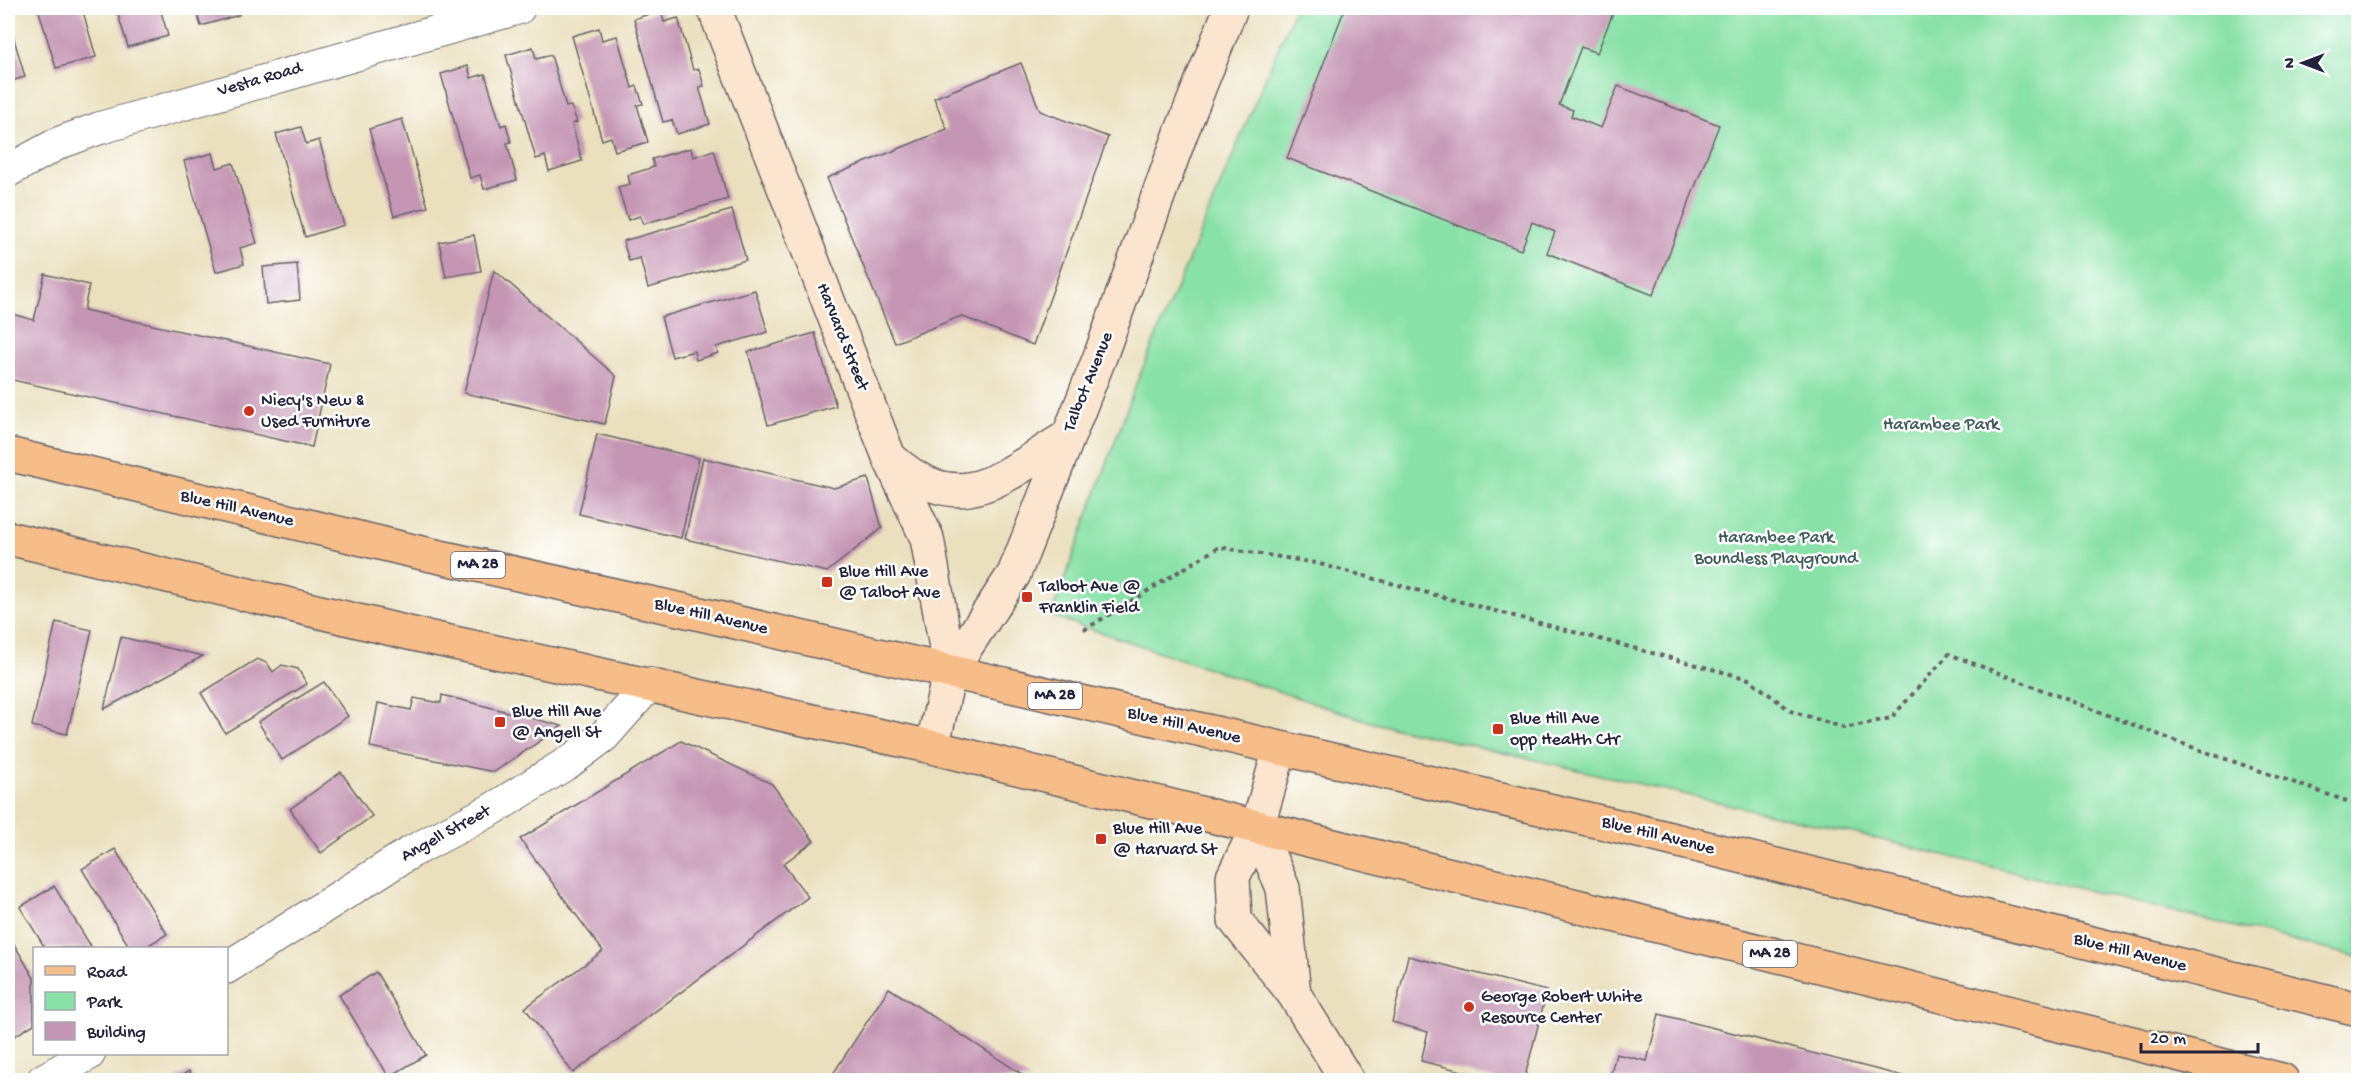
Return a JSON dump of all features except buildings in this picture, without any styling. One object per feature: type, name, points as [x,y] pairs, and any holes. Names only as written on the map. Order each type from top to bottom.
[{"type":"main road","name":"Harvard Street","points":[[714,8],[889,457],[927,538],[950,671]]},
{"type":"main road","name":"Talbot Avenue","points":[[932,747],[950,671],[1014,574],[1101,354],[1181,133],[1231,8]]},
{"type":"main road","points":[[889,457],[910,476],[933,485],[965,489],[990,485],[1066,438]]},
{"type":"main road","name":"Blue Hill Avenue","points":[[8,454],[419,552],[950,671],[1622,827],[2358,1010]]},
{"type":"main road","name":"MA 28","points":[[8,538],[413,634],[932,747],[2282,1080]]},
{"type":"main road","points":[[1280,749],[1257,828],[1233,877],[1235,920],[1294,993],[1347,1080]]},
{"type":"main road","points":[[1257,828],[1283,888],[1294,993]]},
{"type":"street","name":"Vesta Road","points":[[8,171],[59,143],[100,128],[266,78],[519,8]]},
{"type":"street","name":"Angell Street","points":[[228,967],[411,852],[491,810],[569,762],[604,736],[650,684]]},
{"type":"street","points":[[43,1080],[86,1055]]},
{"type":"path","points":[[1084,630],[1219,547],[1316,562],[1749,680],[1791,711],[1845,729],[1891,718],[1949,654],[2183,744],[2358,804]]},
{"type":"green space","name":"Harambee Park","points":[[1295,8],[2358,8],[2358,957],[1874,838],[1374,723],[1051,616],[1136,384]]},
{"type":"place","name":"Niecy's New & Used Furniture","points":[[249,411]]},
{"type":"place","name":"Blue Hill Ave @ Talbot Ave","points":[[827,582]]},
{"type":"place","name":"Talbot Ave @ Franklin Field","points":[[1027,597]]},
{"type":"place","name":"Blue Hill Ave @ Angell St","points":[[500,722]]},
{"type":"place","name":"Blue Hill Ave opp Health Ctr","points":[[1498,729]]},
{"type":"place","name":"Blue Hill Ave @ Harvard St","points":[[1101,839]]},
{"type":"place","name":"George Robert White Resource Center","points":[[1469,1007]]},
{"type":"park label","name":"Harambee Park Boundless Playground","points":[[1776,548]]}]
